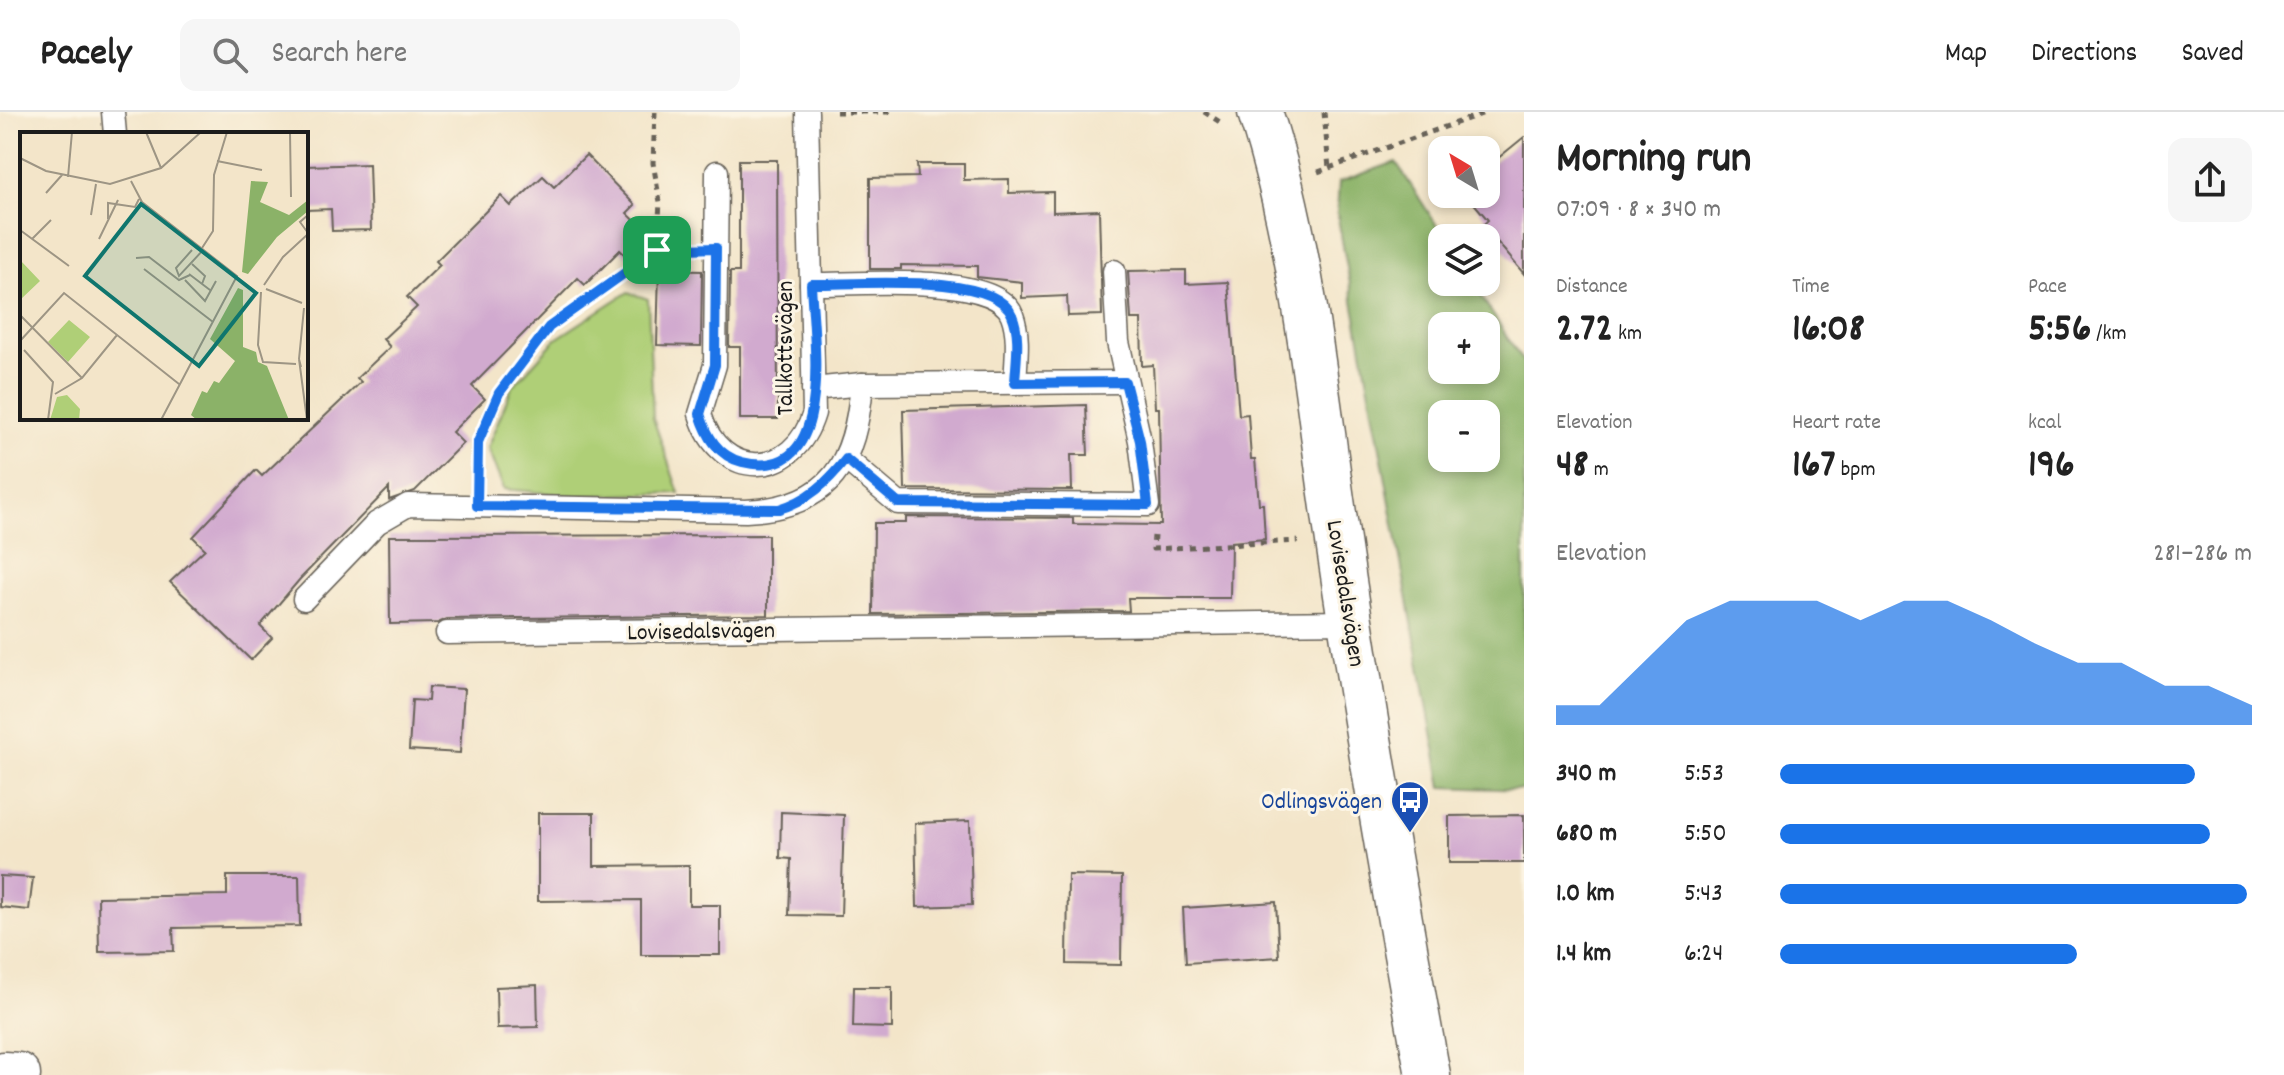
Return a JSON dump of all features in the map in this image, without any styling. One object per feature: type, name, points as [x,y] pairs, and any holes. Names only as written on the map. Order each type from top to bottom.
[{"type":"street","name":"Lovisedalsvägen","points":[[1245,120],[1282,178],[1301,274],[1351,622],[1428,1075]]},
{"type":"lane","points":[[113,112],[115,132]]},
{"type":"lane","name":"Tallkottsvägen","points":[[717,172],[715,365],[700,414],[714,445],[737,461],[754,465],[776,461],[791,454],[807,435],[814,413],[807,119]]},
{"type":"lane","points":[[846,459],[898,503],[1148,505],[1140,441],[1125,382],[1114,271]]},
{"type":"lane","points":[[811,284],[963,286],[988,293],[1011,312],[1017,338],[1015,383]]},
{"type":"lane","points":[[813,389],[862,384],[1125,382]]},
{"type":"lane","points":[[304,599],[377,523],[408,505],[779,509],[801,502],[827,482],[846,459],[858,425],[862,384]]},
{"type":"lane","name":"Lovisedalsvägen","points":[[447,633],[1351,622]]},
{"type":"path","points":[[655,112],[653,163],[660,202],[657,250]]},
{"type":"path","points":[[807,119],[829,112],[893,112]]},
{"type":"path","points":[[1204,112],[1245,120]]},
{"type":"path","points":[[1324,112],[1329,169]]},
{"type":"path","points":[[477,506],[478,442],[499,393],[549,327],[657,250],[716,248]]},
{"type":"path","points":[[1148,505],[1156,512],[1153,549],[1309,541]]},
{"type":"green space","points":[[1396,162],[1436,224],[1428,224],[1428,296],[1481,296],[1491,312],[1428,312],[1428,384],[1500,384],[1500,326],[1524,363],[1524,790],[1442,787],[1337,213],[1339,182]]},
{"type":"green space","points":[[628,292],[648,299],[653,418],[679,493],[578,496],[504,489],[487,448],[512,387],[556,339]]},
{"type":"building","points":[[1524,137],[1524,274],[1500,245],[1500,224],[1484,224],[1488,220],[1478,208],[1500,208],[1500,157]]},
{"type":"building","points":[[586,155],[635,205],[627,213],[653,238],[631,261],[620,250],[585,285],[578,278],[472,386],[485,399],[452,432],[463,443],[415,491],[389,500],[389,488],[300,579],[260,626],[272,638],[251,660],[170,582],[205,549],[193,537],[256,470],[262,476],[361,382],[357,378],[390,347],[383,339],[417,307],[407,297],[440,265],[436,261],[501,196],[511,206],[543,176],[554,187]]},
{"type":"building","points":[[739,160],[777,160],[778,419],[740,419],[740,347],[729,347],[730,272],[739,272]]},
{"type":"building","points":[[369,164],[371,230],[332,231],[331,209],[308,210],[308,166]]},
{"type":"building","points":[[917,164],[964,164],[964,180],[1009,179],[1009,193],[1053,192],[1053,212],[1099,210],[1102,315],[1068,316],[1067,296],[1022,298],[1022,282],[977,277],[977,266],[901,265],[901,269],[870,269],[870,178],[918,177]]},
{"type":"building","points":[[659,270],[702,271],[701,346],[657,345]]},
{"type":"building","points":[[1186,270],[1186,284],[1228,282],[1239,415],[1248,414],[1251,459],[1255,459],[1259,504],[1263,504],[1265,539],[1231,542],[1230,598],[1128,598],[1129,611],[873,614],[874,523],[906,523],[906,517],[1073,518],[1073,524],[1161,525],[1159,408],[1155,408],[1153,365],[1142,366],[1141,319],[1131,319],[1128,271]]},
{"type":"building","points":[[1086,405],[1088,455],[1071,455],[1072,490],[905,489],[903,410]]},
{"type":"building","points":[[768,535],[768,615],[447,619],[438,623],[390,624],[389,536]]},
{"type":"building","points":[[429,687],[464,689],[460,753],[409,750],[412,700],[428,701]]},
{"type":"building","points":[[781,812],[844,815],[841,916],[789,915],[791,859],[780,858]]},
{"type":"building","points":[[538,813],[594,813],[594,866],[689,865],[689,905],[720,905],[720,955],[641,955],[641,900],[538,901]]},
{"type":"building","points":[[1524,815],[1524,863],[1449,863],[1449,816]]},
{"type":"building","points":[[970,821],[972,905],[917,907],[915,823]]},
{"type":"building","points":[[1068,875],[1122,876],[1121,965],[1067,964]]},
{"type":"building","points":[[0,876],[33,878],[29,910],[0,907]]},
{"type":"building","points":[[227,876],[299,876],[300,926],[173,928],[174,951],[99,952],[98,897],[227,895]]},
{"type":"building","points":[[1276,902],[1279,957],[1186,963],[1183,908]]},
{"type":"building","points":[[537,985],[538,1027],[497,1028],[496,987]]},
{"type":"building","points":[[854,987],[892,987],[892,1028],[853,1027]]},
{"type":"place","name":"Odlingsvägen","points":[[1410,834]]},
{"type":"route","points":[[716,248],[715,365],[703,396],[700,414],[714,445],[737,461],[754,465],[776,461],[791,454],[807,435],[814,413],[811,284],[963,286],[988,293],[1011,312],[1017,338],[1015,383],[1125,382],[1140,441],[1148,505],[898,503],[846,459],[827,482],[801,502],[779,509],[477,506],[478,442],[499,393],[549,327],[657,250],[716,248]]}]
